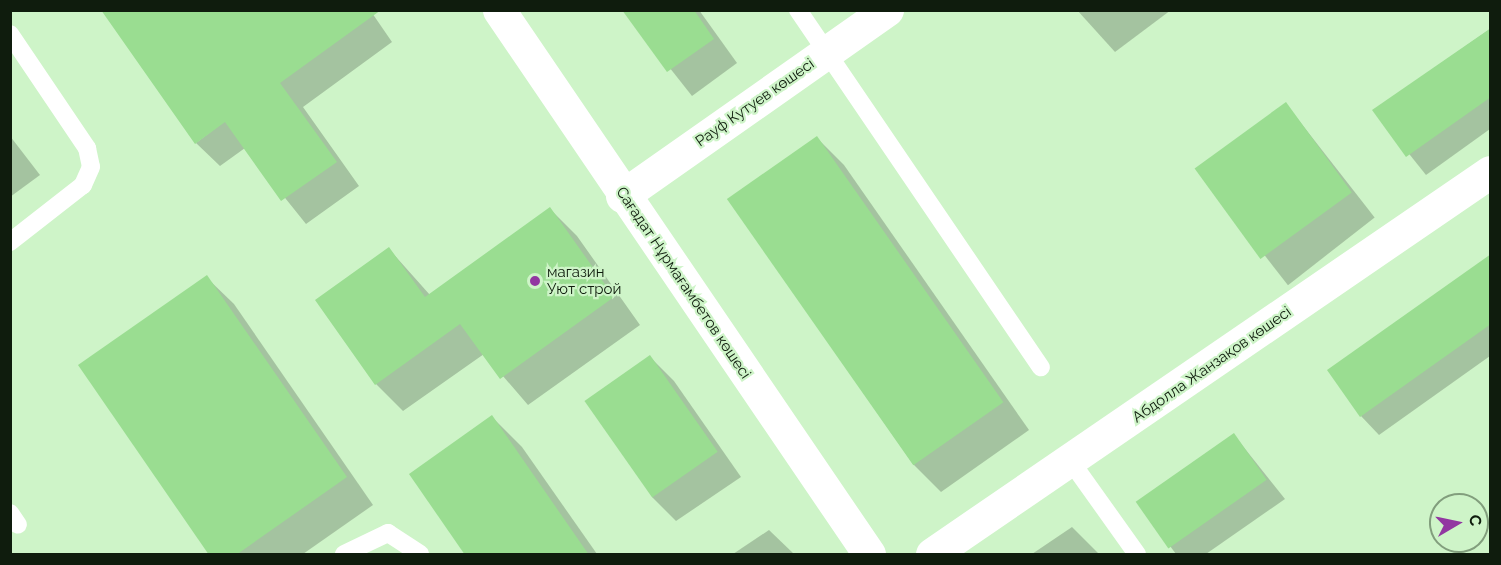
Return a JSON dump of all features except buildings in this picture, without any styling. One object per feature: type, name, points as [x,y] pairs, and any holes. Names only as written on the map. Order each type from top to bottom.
[{"type":"street","name":"Сағадат Нұрмағамбетов көшесі","points":[[499,10],[622,196],[869,555]]},
{"type":"street","name":"Рауф Кутуев көшесі","points":[[622,196],[887,10]]},
{"type":"street","name":"Абдолла Жанзақов көшесі","points":[[932,555],[1072,463],[1491,172]]},
{"type":"lane","points":[[798,10],[1041,367]]},
{"type":"lane","points":[[10,34],[87,148],[91,167],[83,185],[10,242]]},
{"type":"lane","points":[[1072,463],[1137,555]]},
{"type":"lane","points":[[344,555],[388,533],[420,555]]},
{"type":"place","name":"магазин Уют строй","points":[[535,281]]}]
